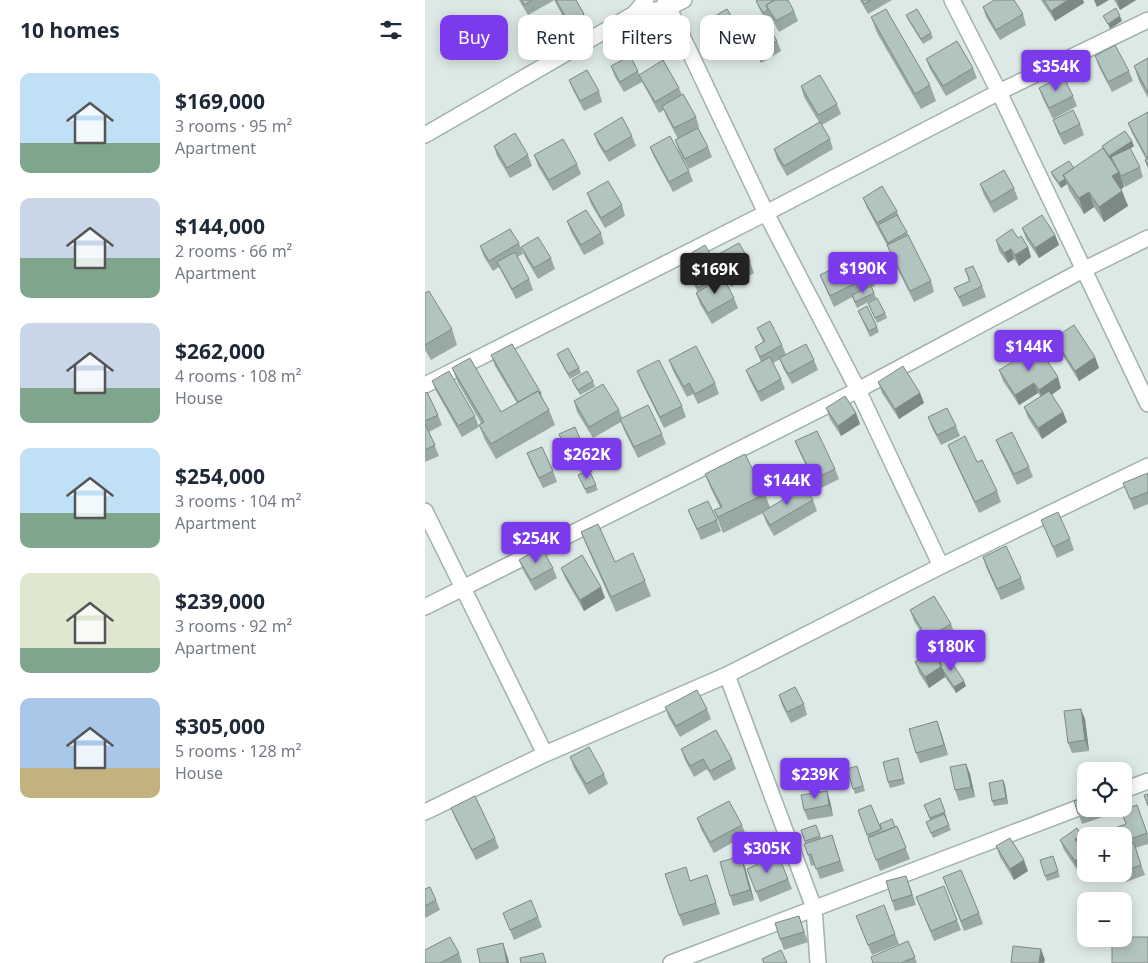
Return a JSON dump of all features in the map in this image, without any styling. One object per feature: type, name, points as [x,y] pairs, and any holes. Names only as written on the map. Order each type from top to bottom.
[{"type":"street","points":[[634,14],[646,0]]},
{"type":"street","points":[[425,135],[634,14],[684,0]]},
{"type":"street","points":[[952,0],[999,92],[1148,404]]},
{"type":"street","points":[[666,4],[766,213],[858,390],[941,566]]},
{"type":"street","points":[[425,385],[766,213],[999,92],[1148,20]]},
{"type":"street","points":[[425,607],[858,390],[1083,270],[1148,238]]},
{"type":"street","points":[[425,812],[545,754],[727,675],[941,566],[1148,466]]},
{"type":"street","points":[[425,511],[545,754]]},
{"type":"street","points":[[727,675],[814,908],[818,963]]},
{"type":"street","points":[[1132,787],[1148,781]]},
{"type":"street","points":[[671,963],[1077,808]]},
{"type":"building","points":[[522,0],[532,0],[524,5]]},
{"type":"building","points":[[556,0],[576,0],[584,14],[582,15],[564,15]]},
{"type":"building","points":[[775,0],[766,5],[768,10],[763,13],[756,1]]},
{"type":"building","points":[[775,0],[788,0],[794,11],[776,21],[766,5]]},
{"type":"building","points":[[862,0],[871,0],[864,4]]},
{"type":"building","points":[[994,0],[1014,0],[1023,14],[996,30],[983,7]]},
{"type":"building","points":[[1044,0],[1068,0],[1051,11]]},
{"type":"building","points":[[1116,8],[1120,16],[1108,24],[1103,16]]},
{"type":"building","points":[[727,9],[731,15],[717,15]]},
{"type":"building","points":[[886,9],[930,85],[915,94],[871,17]]},
{"type":"building","points":[[917,9],[931,33],[921,39],[906,15]]},
{"type":"building","points":[[957,41],[973,68],[943,86],[926,59]]},
{"type":"building","points":[[1115,45],[1129,71],[1108,82],[1095,56]]},
{"type":"building","points":[[1148,58],[1148,93],[1134,66]]},
{"type":"building","points":[[622,60],[632,60],[638,71],[620,82],[611,66]]},
{"type":"building","points":[[663,60],[679,88],[655,102],[639,75]]},
{"type":"building","points":[[587,70],[599,91],[580,101],[569,80]]},
{"type":"building","points":[[820,75],[837,104],[818,115],[801,86]]},
{"type":"building","points":[[1063,76],[1073,96],[1049,108],[1039,88]]},
{"type":"building","points":[[683,94],[696,117],[674,128],[662,106]]},
{"type":"building","points":[[1073,110],[1080,124],[1060,134],[1053,120]]},
{"type":"building","points":[[1148,112],[1148,157],[1147,158],[1128,123]]},
{"type":"building","points":[[622,117],[632,136],[605,152],[594,134]]},
{"type":"building","points":[[820,122],[830,139],[784,166],[774,149]]},
{"type":"building","points":[[698,128],[708,147],[685,159],[675,140]]},
{"type":"building","points":[[1125,131],[1132,141],[1109,156],[1102,146]]},
{"type":"building","points":[[515,133],[528,155],[507,168],[494,146]]},
{"type":"building","points":[[670,136],[689,171],[669,182],[650,147]]},
{"type":"building","points":[[563,139],[577,164],[549,180],[534,155]]},
{"type":"building","points":[[1103,148],[1119,172],[1112,176],[1122,191],[1099,207],[1089,192],[1079,198],[1063,175]]},
{"type":"building","points":[[1130,148],[1140,167],[1121,176],[1111,157]]},
{"type":"building","points":[[1069,161],[1074,168],[1063,175],[1065,179],[1059,183],[1051,172]]},
{"type":"building","points":[[1004,170],[1014,188],[991,202],[980,184]]},
{"type":"building","points":[[608,181],[622,205],[601,218],[587,193]]},
{"type":"building","points":[[882,186],[897,211],[877,223],[863,198]]},
{"type":"building","points":[[586,210],[601,233],[581,245],[567,221]]},
{"type":"building","points":[[897,215],[907,232],[888,243],[878,225]]},
{"type":"building","points":[[1042,215],[1055,235],[1035,248],[1022,228]]},
{"type":"building","points":[[510,229],[519,243],[489,261],[480,246]]},
{"type":"building","points":[[1012,229],[1018,238],[1021,236],[1028,247],[1015,255],[1011,249],[1004,253],[996,240]]},
{"type":"building","points":[[908,235],[931,281],[910,291],[887,245]]},
{"type":"building","points":[[538,237],[551,258],[534,268],[521,247]]},
{"type":"building","points":[[739,243],[750,262],[727,276],[715,256]]},
{"type":"building","points":[[705,245],[722,274],[698,288],[681,259]]},
{"type":"building","points":[[515,252],[529,279],[512,289],[497,262]]},
{"type":"building","points":[[866,266],[871,275],[830,296],[820,275],[832,269],[838,281]]},
{"type":"building","points":[[973,266],[982,286],[959,297],[954,288],[970,281],[965,269]]},
{"type":"building","points":[[723,277],[734,298],[708,313],[696,293]]},
{"type":"building","points":[[871,286],[874,293],[855,302],[852,295]]},
{"type":"building","points":[[429,291],[452,329],[425,345],[425,293]]},
{"type":"building","points":[[877,298],[885,313],[875,318],[868,303]]},
{"type":"building","points":[[867,306],[877,327],[869,331],[858,311]]},
{"type":"building","points":[[770,321],[782,345],[760,357],[755,347],[765,341],[757,328]]},
{"type":"building","points":[[1074,325],[1095,357],[1075,371],[1054,338]]},
{"type":"building","points":[[512,344],[541,393],[538,391],[518,402],[491,355]]},
{"type":"building","points":[[806,344],[814,360],[788,374],[779,358]]},
{"type":"building","points":[[696,346],[715,383],[695,394],[689,383],[684,387],[669,360]]},
{"type":"building","points":[[1038,347],[1058,377],[1039,390],[1034,383],[1015,395],[999,370]]},
{"type":"building","points":[[568,348],[579,368],[568,374],[557,354]]},
{"type":"building","points":[[770,357],[781,379],[758,392],[746,370]]},
{"type":"building","points":[[470,358],[501,412],[538,391],[549,410],[491,444],[479,425],[484,422],[452,368]]},
{"type":"building","points":[[659,360],[682,406],[660,417],[637,371]]},
{"type":"building","points":[[903,366],[920,393],[895,409],[878,382]]},
{"type":"building","points":[[449,371],[475,416],[458,426],[432,381]]},
{"type":"building","points":[[587,371],[593,381],[578,390],[572,380]]},
{"type":"building","points":[[603,384],[619,410],[589,427],[574,401]]},
{"type":"building","points":[[1049,391],[1063,412],[1038,428],[1024,407]]},
{"type":"building","points":[[427,392],[438,415],[425,421],[425,393]]},
{"type":"building","points":[[845,396],[856,413],[838,426],[826,408]]},
{"type":"building","points":[[648,405],[662,434],[634,447],[620,419]]},
{"type":"building","points":[[947,408],[956,426],[937,435],[928,417]]},
{"type":"building","points":[[425,424],[435,445],[425,450]]},
{"type":"building","points":[[575,427],[586,453],[570,460],[559,434]]},
{"type":"building","points":[[817,431],[835,469],[814,479],[795,441]]},
{"type":"building","points":[[1012,432],[1029,467],[1014,474],[996,440]]},
{"type":"building","points":[[965,436],[977,462],[982,460],[997,491],[975,502],[948,445]]},
{"type":"building","points":[[542,447],[553,471],[539,478],[527,453]]},
{"type":"building","points":[[745,454],[765,494],[718,517],[714,510],[722,507],[705,474]]},
{"type":"building","points":[[589,470],[596,485],[585,489],[578,475]]},
{"type":"building","points":[[1148,473],[1148,492],[1130,499],[1123,483]]},
{"type":"building","points":[[805,487],[813,500],[770,525],[762,512]]},
{"type":"building","points":[[708,501],[717,520],[697,529],[688,510]]},
{"type":"building","points":[[1058,512],[1070,539],[1053,547],[1041,520]]},
{"type":"building","points":[[598,524],[615,562],[633,553],[645,581],[611,597],[581,532]]},
{"type":"building","points":[[1006,546],[1021,578],[997,589],[983,557]]},
{"type":"building","points":[[541,547],[553,568],[531,580],[519,560]]},
{"type":"building","points":[[582,555],[601,587],[580,600],[561,568]]},
{"type":"building","points":[[934,596],[951,624],[927,638],[910,610]]},
{"type":"building","points":[[949,631],[955,641],[934,654],[928,644]]},
{"type":"building","points":[[932,651],[942,666],[925,677],[915,662]]},
{"type":"building","points":[[948,657],[964,681],[954,687],[939,663]]},
{"type":"building","points":[[795,687],[804,704],[787,712],[779,695]]},
{"type":"building","points":[[697,690],[707,709],[676,726],[665,707]]},
{"type":"building","points":[[1081,709],[1085,740],[1068,743],[1064,711]]},
{"type":"building","points":[[937,721],[944,745],[916,753],[909,729]]},
{"type":"building","points":[[716,730],[732,759],[710,771],[703,759],[690,766],[681,749]]},
{"type":"building","points":[[589,747],[604,774],[586,784],[570,757]]},
{"type":"building","points":[[898,758],[903,779],[888,782],[883,762]]},
{"type":"building","points":[[966,764],[971,787],[955,790],[950,767]]},
{"type":"building","points":[[857,766],[863,786],[853,789],[847,769]]},
{"type":"building","points":[[1003,780],[1006,798],[992,801],[989,783]]},
{"type":"building","points":[[827,791],[829,805],[804,810],[801,795]]},
{"type":"building","points":[[1148,794],[1148,806],[1144,795]]},
{"type":"building","points":[[475,796],[495,838],[472,850],[451,808]]},
{"type":"building","points":[[940,798],[945,812],[930,818],[924,805]]},
{"type":"building","points":[[1077,800],[1077,811],[1074,801]]},
{"type":"building","points":[[729,801],[742,825],[710,842],[697,818]]},
{"type":"building","points":[[871,805],[881,829],[867,835],[858,810]]},
{"type":"building","points":[[1137,805],[1147,833],[1132,838],[1132,827],[1118,827],[1126,824],[1123,817],[1132,817],[1132,807]]},
{"type":"building","points":[[944,814],[949,825],[931,833],[926,822]]},
{"type":"building","points":[[892,819],[895,827],[883,832],[880,824]]},
{"type":"building","points":[[816,825],[820,836],[805,841],[801,830]]},
{"type":"building","points":[[897,826],[906,848],[876,860],[868,838]]},
{"type":"building","points":[[1077,828],[1077,838],[1075,839],[1077,842],[1077,860],[1075,861],[1060,840]]},
{"type":"building","points":[[832,835],[840,861],[816,869],[811,854],[808,855],[804,844]]},
{"type":"building","points":[[1010,838],[1024,860],[1010,869],[996,846]]},
{"type":"building","points":[[1134,843],[1141,865],[1132,868],[1132,844]]},
{"type":"building","points":[[778,855],[788,879],[756,892],[747,869]]},
{"type":"building","points":[[741,856],[750,890],[730,896],[720,862]]},
{"type":"building","points":[[1053,856],[1058,871],[1045,876],[1040,860]]},
{"type":"building","points":[[686,867],[690,881],[707,875],[716,903],[679,915],[665,874]]},
{"type":"building","points":[[961,870],[979,913],[961,921],[943,877]]},
{"type":"building","points":[[906,876],[912,895],[892,901],[886,881]]},
{"type":"building","points":[[944,886],[957,920],[931,931],[916,897]]},
{"type":"building","points":[[430,887],[436,900],[425,906],[425,889]]},
{"type":"building","points":[[531,900],[538,917],[510,930],[503,913]]},
{"type":"building","points":[[884,905],[895,934],[868,945],[856,916]]},
{"type":"building","points":[[799,916],[804,932],[780,939],[775,923]]},
{"type":"building","points":[[450,937],[459,953],[440,963],[425,963],[425,950]]},
{"type":"building","points":[[1132,937],[1148,937],[1148,963],[1112,963],[1112,947],[1132,947]]},
{"type":"building","points":[[908,941],[915,957],[901,963],[873,963],[871,957]]},
{"type":"building","points":[[503,943],[507,963],[480,963],[477,949]]},
{"type":"building","points":[[1013,946],[1041,949],[1039,963],[1011,963]]},
{"type":"building","points":[[781,950],[787,963],[764,963],[762,959]]},
{"type":"building","points":[[543,953],[546,963],[521,963],[520,958]]}]
